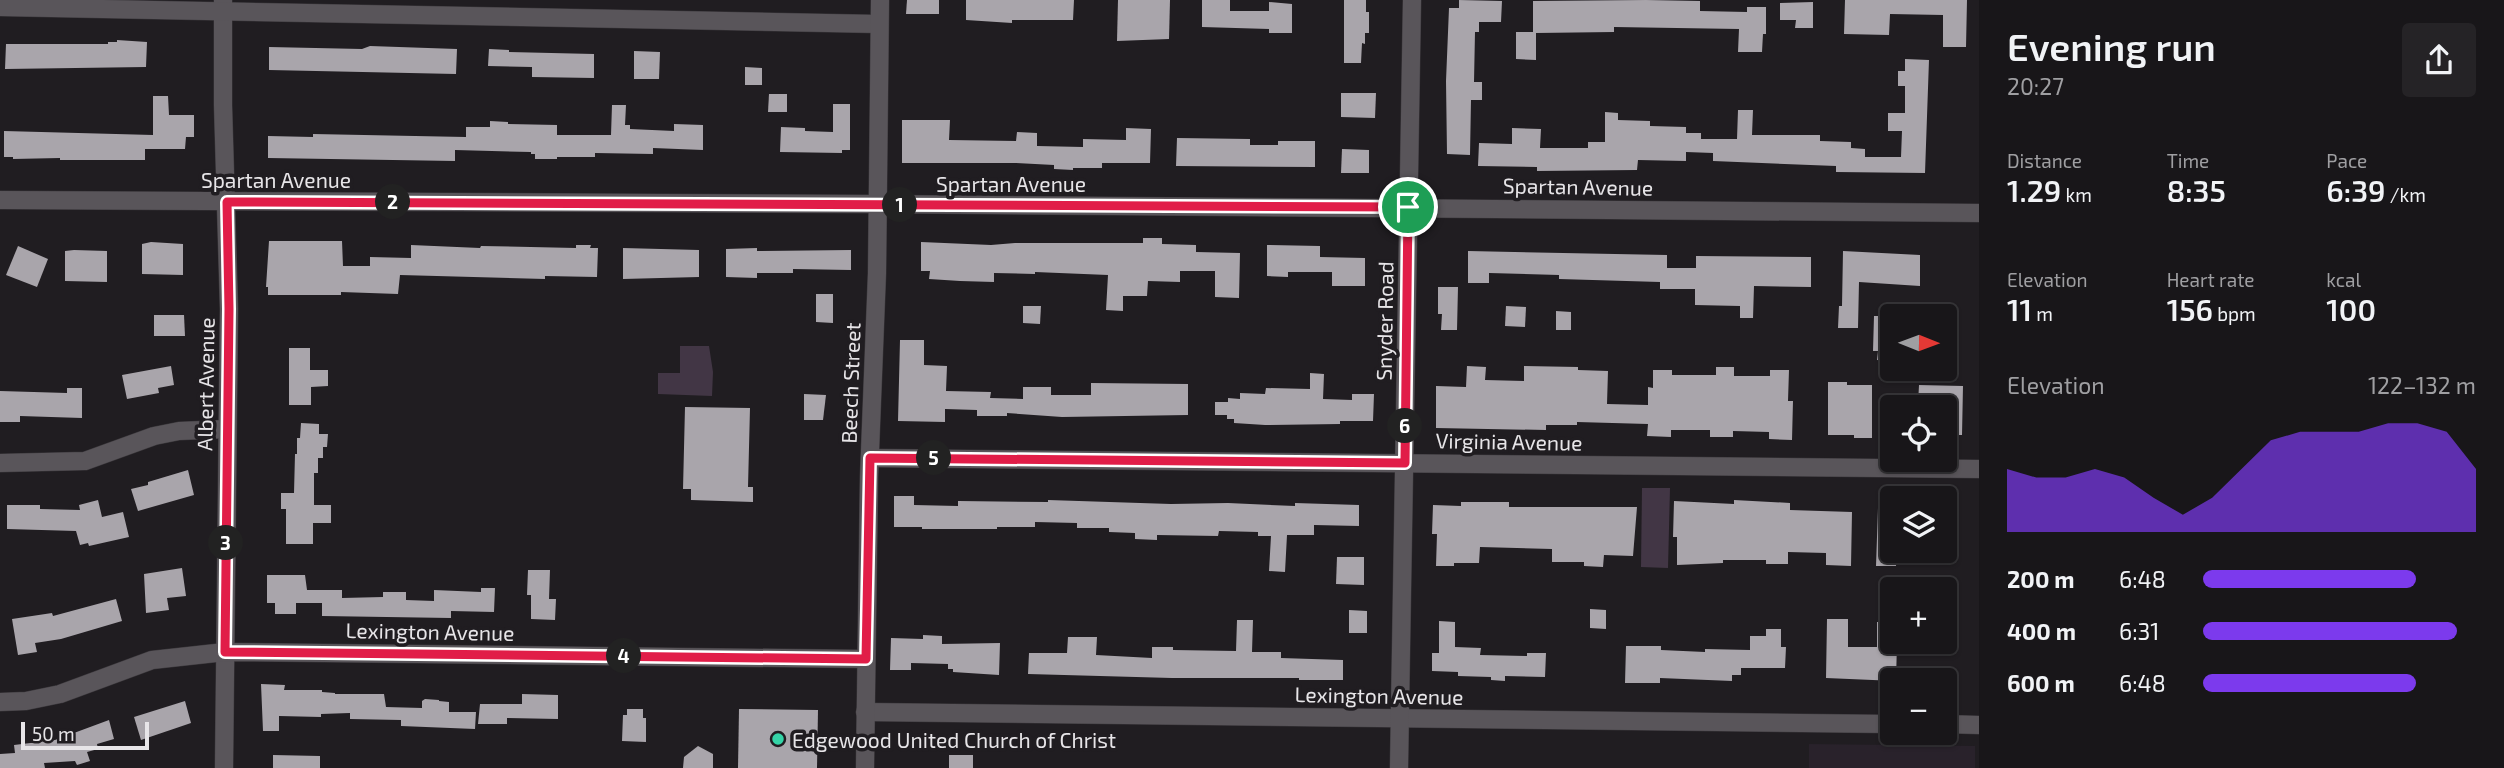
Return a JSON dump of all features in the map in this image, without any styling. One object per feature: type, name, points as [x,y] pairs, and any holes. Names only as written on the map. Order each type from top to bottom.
[{"type":"street","name":"Beech Street","points":[[865,768],[880,0]]},
{"type":"street","name":"Snyder Road","points":[[1399,768],[1412,0]]},
{"type":"street","points":[[0,7],[223,6],[879,24]]},
{"type":"street","name":"Albert Avenue","points":[[223,6],[229,309],[224,768]]},
{"type":"street","name":"Spartan Avenue","points":[[0,201],[1408,207],[1979,213]]},
{"type":"street","points":[[0,463],[85,461],[167,434],[227,429]]},
{"type":"street","name":"Virginia Avenue","points":[[870,458],[1979,469]]},
{"type":"street","name":"Lexington Avenue","points":[[0,702],[26,701],[60,694],[152,660],[225,652],[866,659]]},
{"type":"street","name":"Lexington Avenue","points":[[865,712],[1880,723]]},
{"type":"street","points":[[1957,724],[1979,724]]},
{"type":"shaded area","points":[[680,346],[709,346],[713,372],[712,396],[658,394],[658,373],[680,373]]},
{"type":"shaded area","points":[[1642,488],[1670,488],[1668,568],[1641,567]]},
{"type":"shaded area","points":[[1809,744],[1975,746],[1975,768],[1809,768]]},
{"type":"building","points":[[907,0],[939,0],[939,14],[906,14]]},
{"type":"building","points":[[966,0],[1074,0],[1073,20],[1012,20],[1012,23],[966,20]]},
{"type":"building","points":[[1118,0],[1170,0],[1169,39],[1117,41]]},
{"type":"building","points":[[1202,0],[1230,0],[1230,11],[1269,11],[1269,2],[1292,4],[1292,33],[1269,33],[1269,29],[1202,27]]},
{"type":"building","points":[[1344,0],[1366,0],[1369,33],[1365,33],[1365,44],[1362,43],[1361,63],[1344,63]]},
{"type":"building","points":[[1459,0],[1502,1],[1501,22],[1479,22],[1479,32],[1475,32],[1474,82],[1482,82],[1482,100],[1471,100],[1470,155],[1447,154],[1449,8],[1459,8]]},
{"type":"building","points":[[1845,0],[1967,0],[1966,47],[1943,47],[1943,15],[1890,14],[1889,35],[1844,34]]},
{"type":"building","points":[[1533,1],[1700,1],[1700,11],[1747,12],[1747,7],[1766,7],[1766,34],[1763,34],[1762,52],[1738,52],[1739,29],[1614,27],[1614,32],[1536,33],[1536,60],[1516,59],[1516,32],[1533,32]]},
{"type":"building","points":[[1813,2],[1813,28],[1795,28],[1796,20],[1780,20],[1780,3]]},
{"type":"building","points":[[117,40],[147,42],[146,67],[5,69],[6,44],[108,44]]},
{"type":"building","points":[[370,46],[457,49],[456,74],[269,70],[269,47],[362,49]]},
{"type":"building","points":[[489,49],[594,54],[594,78],[532,77],[532,67],[488,66]]},
{"type":"building","points":[[634,51],[660,52],[659,79],[634,79]]},
{"type":"building","points":[[1905,59],[1929,60],[1925,173],[1836,172],[1836,166],[1713,161],[1713,153],[1686,152],[1686,161],[1638,160],[1637,170],[1537,171],[1537,167],[1478,166],[1479,143],[1512,144],[1512,128],[1541,129],[1540,148],[1588,148],[1588,142],[1605,142],[1605,112],[1618,113],[1618,120],[1650,121],[1650,126],[1686,127],[1686,133],[1701,133],[1701,139],[1737,139],[1738,110],[1753,110],[1752,135],[1820,135],[1820,141],[1851,142],[1851,148],[1865,149],[1865,157],[1901,157],[1902,131],[1888,131],[1888,113],[1905,113],[1905,86],[1898,86],[1898,71],[1905,71]]},
{"type":"building","points":[[745,67],[762,68],[762,85],[745,85]]},
{"type":"building","points":[[1341,93],[1376,93],[1375,118],[1341,117]]},
{"type":"building","points":[[769,94],[787,94],[787,112],[768,112]]},
{"type":"building","points":[[153,96],[168,96],[169,115],[194,115],[194,137],[186,137],[185,149],[145,149],[145,160],[4,157],[4,131],[153,135]]},
{"type":"building","points":[[833,104],[850,104],[850,150],[842,150],[842,153],[780,152],[781,127],[833,132]]},
{"type":"building","points":[[612,105],[626,105],[625,125],[630,125],[630,129],[674,131],[674,124],[703,125],[703,150],[653,148],[653,154],[595,153],[595,157],[535,159],[535,154],[531,152],[455,150],[455,161],[268,158],[268,136],[313,137],[313,134],[466,137],[466,127],[490,127],[490,121],[557,125],[557,135],[611,135]]},
{"type":"building","points":[[902,120],[950,120],[949,140],[1016,141],[1017,132],[1037,133],[1037,146],[1083,147],[1083,139],[1126,140],[1126,128],[1151,129],[1150,163],[1102,163],[1102,168],[1073,170],[1054,169],[1054,165],[1016,163],[902,163]]},
{"type":"building","points":[[1177,138],[1250,139],[1250,145],[1278,145],[1278,141],[1315,141],[1315,167],[1176,166]]},
{"type":"building","points":[[1342,149],[1369,150],[1369,173],[1341,173]]},
{"type":"building","points":[[1143,238],[1162,238],[1162,244],[1196,245],[1196,252],[1240,253],[1239,298],[1215,297],[1215,271],[1180,271],[1180,282],[1148,281],[1147,296],[1123,296],[1123,311],[1106,310],[1108,275],[994,273],[994,282],[929,279],[930,271],[921,271],[921,242],[991,245],[1143,243]]},
{"type":"building","points":[[269,241],[342,241],[343,266],[370,266],[370,257],[411,258],[411,245],[576,248],[576,245],[591,245],[590,248],[598,248],[597,277],[545,276],[545,279],[400,275],[398,294],[341,292],[341,295],[268,295],[266,287]]},
{"type":"building","points":[[142,244],[183,244],[183,275],[142,274]]},
{"type":"building","points":[[1267,245],[1320,246],[1320,257],[1365,258],[1365,286],[1332,286],[1332,272],[1288,272],[1288,277],[1267,276]]},
{"type":"building","points":[[18,246],[48,259],[37,287],[6,275]]},
{"type":"building","points":[[623,248],[699,250],[699,277],[623,279]]},
{"type":"building","points":[[757,248],[757,251],[851,250],[851,270],[793,269],[793,273],[757,273],[757,278],[726,277],[726,249]]},
{"type":"building","points":[[65,251],[107,251],[107,282],[65,281]]},
{"type":"building","points":[[1468,251],[1667,255],[1667,268],[1696,268],[1696,256],[1811,257],[1811,287],[1754,286],[1753,318],[1740,318],[1740,306],[1695,305],[1695,289],[1660,289],[1660,282],[1559,279],[1559,275],[1489,273],[1489,283],[1468,283]]},
{"type":"building","points":[[1843,251],[1920,255],[1920,286],[1859,282],[1858,328],[1838,328],[1839,306],[1842,306]]},
{"type":"building","points":[[1438,287],[1458,287],[1457,330],[1441,330],[1442,314],[1438,314]]},
{"type":"building","points":[[816,294],[833,294],[833,323],[816,322]]},
{"type":"building","points":[[1023,306],[1041,306],[1040,324],[1023,323]]},
{"type":"building","points":[[1506,306],[1526,307],[1525,327],[1505,326]]},
{"type":"building","points":[[1556,311],[1571,312],[1571,330],[1556,330]]},
{"type":"building","points":[[154,315],[184,315],[185,336],[154,336]]},
{"type":"building","points":[[1874,316],[1880,316],[1880,360],[1877,360],[1878,351],[1873,351]]},
{"type":"building","points":[[900,340],[924,340],[924,365],[947,366],[946,391],[991,392],[990,398],[1023,399],[1023,387],[1051,387],[1051,395],[1091,395],[1091,383],[1188,384],[1188,415],[1062,417],[1007,413],[1007,416],[977,416],[977,410],[945,409],[945,422],[898,421]]},
{"type":"building","points":[[289,348],[310,348],[310,370],[328,370],[328,386],[311,387],[311,405],[289,405]]},
{"type":"building","points":[[171,366],[174,385],[158,388],[159,393],[127,399],[122,375]]},
{"type":"building","points":[[1467,366],[1486,367],[1485,380],[1524,381],[1524,366],[1578,367],[1578,370],[1608,371],[1607,404],[1648,405],[1648,387],[1653,388],[1653,370],[1672,370],[1672,375],[1716,375],[1716,367],[1734,367],[1734,376],[1770,376],[1770,370],[1789,370],[1788,401],[1793,401],[1792,440],[1769,439],[1769,432],[1733,431],[1733,437],[1710,437],[1710,430],[1671,430],[1671,437],[1647,436],[1648,424],[1577,422],[1577,425],[1546,425],[1546,430],[1436,428],[1436,386],[1466,387]]},
{"type":"building","points":[[1310,373],[1324,374],[1323,399],[1352,400],[1352,394],[1374,394],[1373,421],[1265,425],[1234,423],[1234,419],[1227,419],[1227,415],[1215,415],[1215,402],[1228,402],[1228,398],[1240,399],[1240,393],[1265,394],[1266,388],[1310,389]]},
{"type":"building","points":[[1828,382],[1872,385],[1872,438],[1828,435]]},
{"type":"building","points":[[1919,385],[1963,386],[1962,435],[1957,435],[1957,395],[1918,395]]},
{"type":"building","points":[[67,388],[82,388],[82,418],[20,416],[20,422],[0,422],[0,391],[67,393]]},
{"type":"building","points":[[804,394],[826,395],[823,420],[804,420]]},
{"type":"building","points":[[685,407],[750,408],[748,487],[753,487],[753,502],[691,500],[691,489],[683,489]]},
{"type":"building","points":[[301,423],[319,424],[319,434],[328,434],[327,447],[323,447],[323,458],[318,458],[318,473],[314,473],[314,505],[331,505],[331,523],[313,523],[313,544],[286,544],[286,509],[281,509],[281,493],[294,493],[295,454]]},
{"type":"building","points":[[188,470],[194,495],[138,511],[131,489]]},
{"type":"building","points":[[894,496],[914,496],[914,505],[958,506],[958,501],[1048,500],[1359,505],[1359,526],[1314,525],[1314,535],[1287,535],[1285,572],[1269,571],[1271,536],[1258,536],[1258,532],[1219,531],[1218,536],[1157,535],[1157,540],[1135,539],[1135,533],[1109,532],[1109,528],[1077,528],[1077,523],[1035,522],[1035,527],[997,529],[894,527]]},
{"type":"building","points":[[98,500],[102,517],[123,512],[129,537],[89,546],[88,543],[80,545],[76,531],[7,529],[7,505],[40,505],[40,509],[80,510],[79,505]]},
{"type":"building","points":[[1734,500],[1790,503],[1790,510],[1852,512],[1851,566],[1826,565],[1826,553],[1788,552],[1788,564],[1766,564],[1766,560],[1723,560],[1723,563],[1677,565],[1677,537],[1673,537],[1674,501],[1734,504]]},
{"type":"building","points":[[1461,502],[1509,502],[1509,507],[1637,507],[1633,556],[1604,555],[1603,567],[1584,566],[1584,562],[1552,562],[1552,549],[1480,547],[1479,563],[1436,566],[1437,534],[1432,534],[1433,505],[1461,506]]},
{"type":"building","points":[[1880,508],[1880,563],[1896,563],[1896,566],[1876,566]]},
{"type":"building","points":[[1337,557],[1364,557],[1364,585],[1336,584]]},
{"type":"building","points":[[182,568],[186,596],[167,598],[169,610],[146,613],[144,574]]},
{"type":"building","points":[[528,570],[550,570],[549,599],[556,599],[555,620],[531,619],[531,595],[527,595]]},
{"type":"building","points":[[267,575],[305,575],[307,590],[342,590],[342,598],[383,597],[383,592],[406,592],[406,600],[434,601],[434,590],[481,592],[481,588],[495,588],[494,612],[451,611],[451,618],[322,616],[322,603],[296,603],[296,614],[275,614],[275,603],[267,603]]},
{"type":"building","points":[[116,599],[122,621],[61,639],[35,643],[37,652],[18,655],[12,619],[52,613],[53,616]]},
{"type":"building","points":[[1590,609],[1606,610],[1606,629],[1590,628]]},
{"type":"building","points":[[1349,610],[1367,611],[1367,633],[1349,633]]},
{"type":"building","points":[[1827,619],[1848,619],[1848,647],[1877,647],[1877,622],[1880,622],[1880,654],[1897,654],[1896,668],[1880,668],[1880,680],[1826,678]]},
{"type":"building","points":[[1237,620],[1253,620],[1252,652],[1281,652],[1281,658],[1343,660],[1343,680],[1028,674],[1029,653],[1067,653],[1068,637],[1097,637],[1096,655],[1152,658],[1152,647],[1236,651]]},
{"type":"building","points":[[1439,621],[1455,622],[1455,647],[1481,648],[1480,655],[1527,656],[1527,653],[1546,653],[1545,677],[1505,676],[1505,681],[1491,680],[1491,677],[1458,676],[1458,672],[1432,671],[1432,653],[1439,653]]},
{"type":"building","points":[[1766,629],[1781,629],[1781,647],[1786,647],[1785,668],[1741,668],[1741,675],[1732,675],[1732,681],[1660,678],[1660,683],[1625,683],[1626,646],[1661,646],[1661,650],[1705,652],[1705,649],[1750,650],[1750,636],[1766,636]]},
{"type":"building","points":[[923,635],[942,636],[942,644],[1000,643],[999,675],[953,672],[953,669],[948,669],[948,664],[911,663],[911,670],[890,670],[891,638],[923,639]]},
{"type":"building","points":[[261,684],[285,685],[284,690],[384,694],[386,707],[422,708],[422,701],[425,699],[449,702],[449,712],[476,712],[475,729],[401,726],[401,720],[350,719],[350,713],[321,714],[321,717],[279,716],[279,731],[263,731]]},
{"type":"building","points":[[522,694],[558,695],[558,719],[507,718],[507,724],[478,724],[480,704],[522,704]]},
{"type":"building","points":[[185,701],[191,723],[141,740],[134,717]]},
{"type":"building","points":[[627,709],[643,709],[643,718],[646,718],[646,742],[622,741],[623,715],[627,715]]},
{"type":"building","name":"Edgewood United Church of Christ","points":[[739,709],[818,710],[817,768],[738,768]]},
{"type":"building","points":[[109,720],[114,739],[97,744],[98,749],[87,752],[90,761],[77,765],[75,761],[44,763],[45,768],[0,768],[0,754],[15,753],[14,745],[55,740]]},
{"type":"building","points":[[698,746],[713,754],[713,768],[683,768],[684,757]]},
{"type":"building","points":[[273,755],[320,756],[320,768],[273,768]]},
{"type":"building","points":[[949,755],[973,755],[973,768],[949,768]]},
{"type":"place","name":"Edgewood United Church of Christ","points":[[778,739]]},
{"type":"route","points":[[227,202],[1408,207],[1405,463],[870,458],[866,659],[225,652],[229,309],[227,202]]}]
